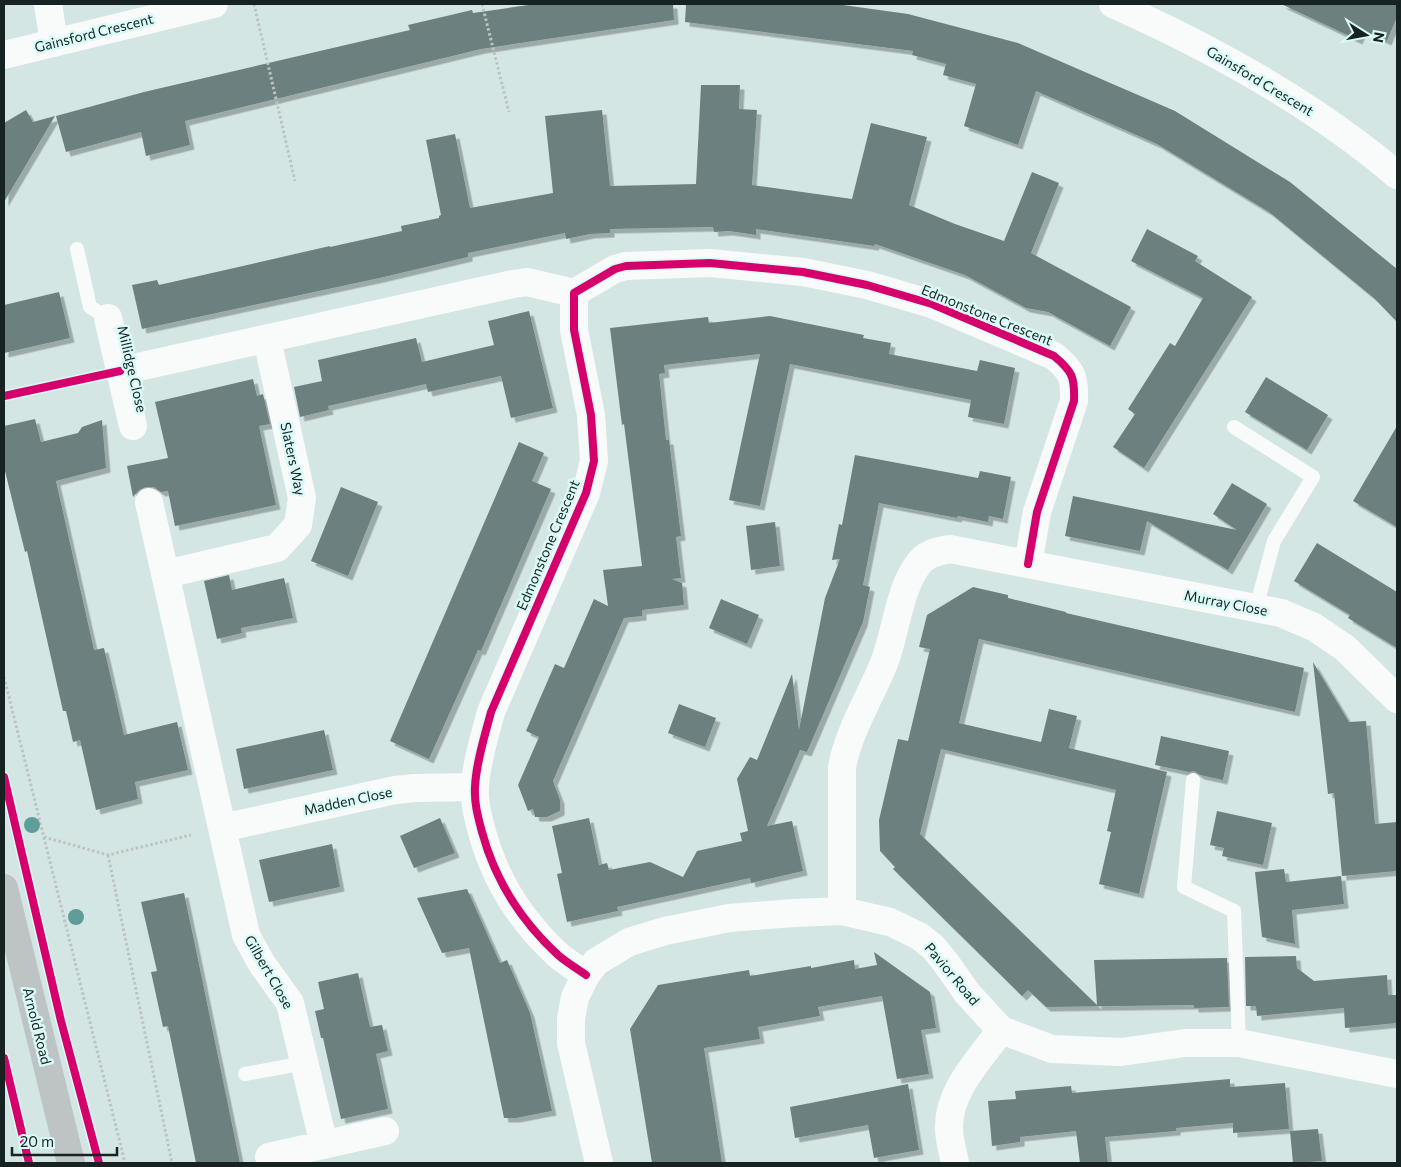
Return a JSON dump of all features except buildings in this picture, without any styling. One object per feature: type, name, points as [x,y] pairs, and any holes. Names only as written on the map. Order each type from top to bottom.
[{"type":"main road","name":"Arnold Road","points":[[4,888],[71,1163]]},
{"type":"street","points":[[48,4],[54,43]]},
{"type":"street","name":"Gainsford Crescent","points":[[4,55],[214,4]]},
{"type":"street","name":"Gainsford Crescent","points":[[1113,4],[1174,31],[1250,72],[1314,111],[1397,175]]},
{"type":"street","name":"Edmonstone Crescent","points":[[586,975],[559,956],[534,932],[507,893],[489,858],[476,810],[475,787],[490,712],[586,493],[594,461],[591,415],[574,330],[574,293],[615,268],[626,266],[710,263],[803,272],[867,285],[932,304],[1054,356],[1068,368],[1075,382],[1074,400],[1037,512],[1028,564]]},
{"type":"street","name":"Millidge Close","points":[[120,371],[513,284],[527,282],[574,293]]},
{"type":"street","name":"Millidge Close","points":[[108,318],[133,426]]},
{"type":"street","name":"Slaters Way","points":[[166,574],[277,548],[298,525],[302,498],[266,339]]},
{"type":"street","points":[[150,502],[222,828]]},
{"type":"street","points":[[842,911],[842,766],[845,748],[884,662],[910,576],[921,560],[934,551],[950,549],[1028,564]]},
{"type":"street","name":"Murray Close","points":[[1028,564],[1281,613],[1314,627],[1345,648],[1397,698]]},
{"type":"street","name":"Madden Close","points":[[222,828],[395,790],[475,787]]},
{"type":"street","name":"Gilbert Close","points":[[222,828],[246,935],[262,964],[290,1003],[324,1144]]},
{"type":"street","name":"Pavior Road","points":[[599,1163],[571,1043],[570,1019],[575,997],[586,975],[596,962],[629,942],[665,931],[729,918],[842,911],[890,922],[919,936],[933,947],[967,993],[1001,1030],[1052,1049],[1121,1052],[1185,1043],[1239,1043],[1397,1074]]},
{"type":"street","points":[[955,1163],[949,1128],[953,1103],[966,1077],[1001,1030]]},
{"type":"street","points":[[269,1157],[385,1131]]},
{"type":"lane","points":[[77,249],[90,307],[108,318]]},
{"type":"lane","points":[[1234,427],[1314,477],[1274,541],[1256,608]]},
{"type":"lane","points":[[1193,780],[1184,887],[1234,911],[1239,1043]]},
{"type":"lane","points":[[245,1074],[304,1063]]},
{"type":"path","points":[[254,4],[296,181]]},
{"type":"path","points":[[482,4],[509,112]]},
{"type":"path","points":[[4,677],[125,1163]]},
{"type":"path","points":[[44,837],[108,855],[222,828]]},
{"type":"path","points":[[108,855],[172,1163]]},
{"type":"cycle path","points":[[586,975],[561,958],[545,942],[532,928],[511,899],[487,850],[478,815],[475,793],[479,759],[491,712],[586,493],[594,461],[591,415],[574,330],[574,293],[615,269],[626,266],[710,263],[803,272],[867,285],[932,304],[1054,356],[1065,366],[1071,375],[1074,386],[1074,401],[1037,512],[1028,564]]},
{"type":"cycle path","points":[[4,396],[120,371]]},
{"type":"cycle path","points":[[4,777],[61,1021],[99,1163]]},
{"type":"cycle path","points":[[4,1058],[29,1163]]}]
